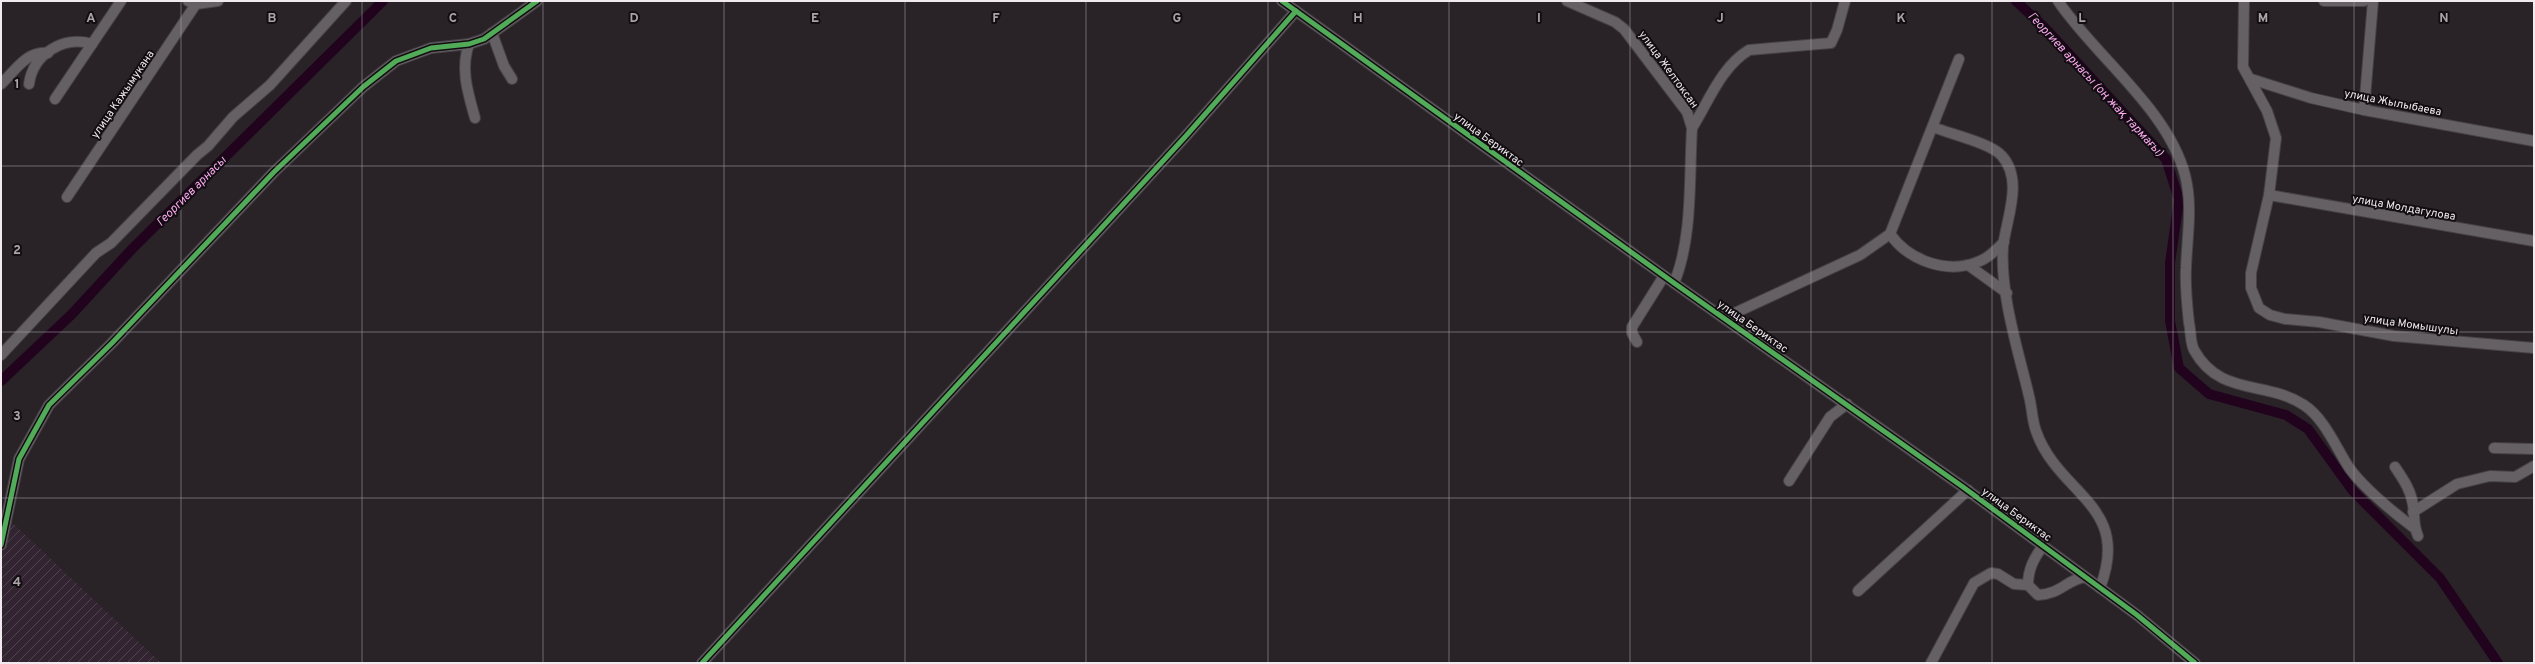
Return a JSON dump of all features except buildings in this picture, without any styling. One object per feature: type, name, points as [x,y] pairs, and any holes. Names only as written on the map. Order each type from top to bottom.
[{"type":"street","points":[[55,99],[121,1]]},
{"type":"street","points":[[192,3],[218,1]]},
{"type":"street","points":[[1,355],[96,253],[111,243],[197,155],[208,146],[233,117],[270,85],[346,1]]},
{"type":"street","points":[[1,545],[19,459],[49,405],[112,343],[274,172],[381,72],[396,61],[416,52],[431,48],[469,44],[484,39],[537,1]]},
{"type":"street","name":"улица Бериктас","points":[[1282,1],[1664,276],[1968,490],[2137,615],[2195,663]]},
{"type":"street","name":"улица Желтоксан","points":[[1567,1],[1615,22],[1624,29],[1687,112],[1692,128],[1686,239],[1683,263],[1674,283]]},
{"type":"street","points":[[1692,128],[1729,65],[1741,55],[1749,50],[1831,43],[1837,30],[1845,1]]},
{"type":"street","points":[[2058,1],[2069,18],[2096,45],[2153,114],[2179,159],[2184,174],[2188,204],[2186,268],[2188,316],[2193,348],[2201,360],[2210,372],[2227,381],[2285,394],[2306,406],[2326,429],[2351,470],[2413,527],[2418,536]]},
{"type":"street","name":"улица Момышулы","points":[[2244,1],[2243,68],[2251,79],[2276,138],[2269,195],[2251,273],[2253,300],[2259,308],[2270,315],[2285,319],[2319,322],[2394,336],[2534,348]]},
{"type":"street","points":[[2324,1],[2364,1]]},
{"type":"street","name":"улица Жылыбаева","points":[[2364,110],[2367,93],[2373,1]]},
{"type":"street","name":"улица Кажымукана","points":[[67,197],[192,3]]},
{"type":"street","points":[[702,663],[1185,137],[1296,11]]},
{"type":"street","points":[[492,33],[504,66],[512,79]]},
{"type":"street","points":[[29,84],[35,66],[55,46],[71,41],[92,44]]},
{"type":"street","points":[[469,44],[465,56],[466,84],[475,118]]},
{"type":"street","points":[[1,84],[28,58],[38,52],[48,53]]},
{"type":"street","points":[[1724,318],[1860,255],[1890,234],[1959,59]]},
{"type":"street","name":"улица Жылыбаева","points":[[2251,79],[2311,98],[2364,110],[2534,141]]},
{"type":"street","points":[[1933,128],[1994,149],[2002,157],[2010,170],[2013,187],[2004,242],[2003,265],[2007,293],[2036,431],[2047,456],[2096,511],[2105,527],[2108,545],[2107,563],[2100,588]]},
{"type":"street","name":"улица Молдагулова","points":[[2269,195],[2534,241]]},
{"type":"street","points":[[1890,234],[1909,253],[1928,262],[1948,266],[1968,265],[1992,254],[2004,242]]},
{"type":"street","points":[[1968,265],[2007,293]]},
{"type":"street","points":[[1638,342],[1632,333],[1632,328],[1664,276]]},
{"type":"street","points":[[1789,481],[1830,417],[1847,404]]},
{"type":"street","points":[[2494,448],[2534,448]]},
{"type":"street","points":[[2413,512],[2457,484],[2490,476],[2515,477],[2534,466]]},
{"type":"street","points":[[2395,467],[2408,488],[2413,512],[2413,527]]},
{"type":"street","points":[[1858,591],[1968,490]]},
{"type":"street","points":[[2028,586],[2028,575],[2034,559],[2043,546]]},
{"type":"street","points":[[1931,663],[1974,583],[1991,573],[1998,574],[2014,584],[2028,586],[2038,595],[2050,594],[2060,590],[2070,582],[2085,577]]},
{"type":"shaded area","points":[[1,512],[161,663],[1,663]]},
{"type":"waterway","name":"Георгиев арнасы","points":[[1,381],[72,314],[132,249],[383,1]]},
{"type":"waterway","name":"Георгиев арнасы (оң жақ тармағы)","points":[[2016,1],[2044,27],[2166,159],[2179,200],[2170,263],[2170,321],[2179,368],[2209,394],[2286,415],[2308,429],[2353,491],[2440,578],[2498,663]]},
{"type":"cycle path","points":[[1,545],[19,459],[49,405],[112,343],[274,172],[363,87],[396,61],[431,48],[469,44],[484,39],[537,1]]},
{"type":"cycle path","points":[[1282,1],[1674,283],[1963,487],[2137,615],[2195,663]]},
{"type":"cycle path","points":[[702,663],[1185,137],[1296,11]]}]
